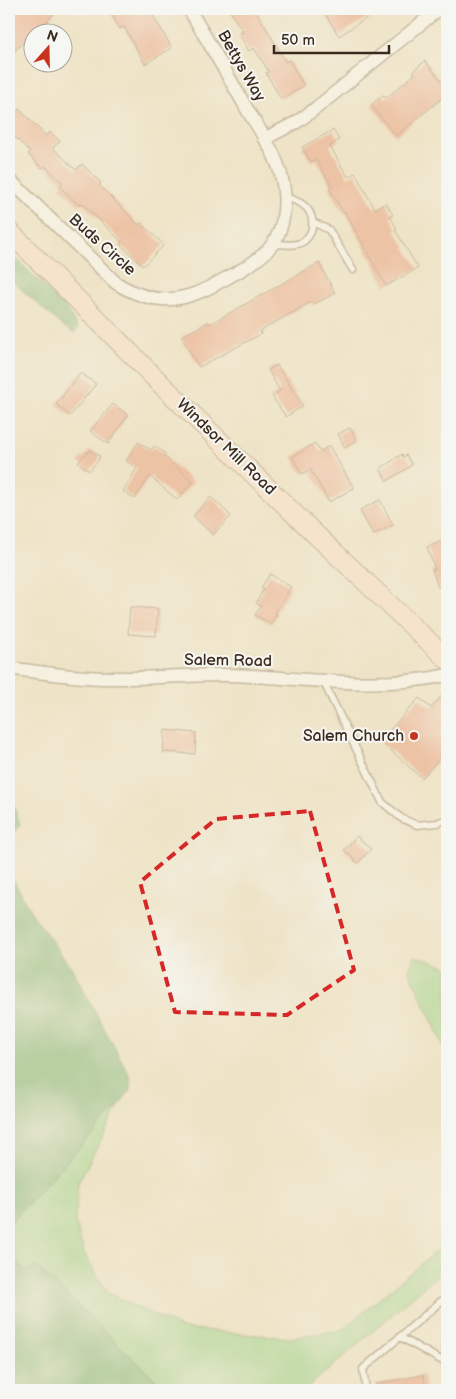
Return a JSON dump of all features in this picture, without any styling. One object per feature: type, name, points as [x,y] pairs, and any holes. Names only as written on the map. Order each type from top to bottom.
[{"type":"main road","name":"Windsor Mill Road","points":[[9,231],[315,534],[447,659]]},
{"type":"street","name":"Bettys Way","points":[[189,9],[264,139]]},
{"type":"street","points":[[264,139],[297,122],[316,108],[439,9]]},
{"type":"street","name":"Buds Circle","points":[[9,179],[116,284],[133,294],[152,298],[170,300],[190,297],[250,265],[273,244],[282,220],[284,196],[282,178],[264,139]]},
{"type":"street","name":"Salem Road","points":[[9,668],[111,678],[225,675],[392,683],[424,680],[447,675]]},
{"type":"lane","points":[[273,244],[293,244],[303,241],[310,232],[313,222],[303,204],[284,196]]},
{"type":"lane","points":[[313,222],[329,230],[353,270]]},
{"type":"lane","points":[[323,681],[382,802],[401,818],[417,825],[438,823],[447,818]]},
{"type":"lane","points":[[366,1390],[363,1370],[447,1296]]},
{"type":"lane","points":[[447,1320],[445,1334],[447,1390]]},
{"type":"lane","points":[[400,1337],[446,1363]]},
{"type":"highlighted area","points":[[310,811],[354,970],[287,1015],[175,1012],[140,882],[216,819]]},
{"type":"green space","points":[[9,251],[66,308],[78,328],[74,333],[61,325],[9,278]]},
{"type":"green space","points":[[9,792],[20,824],[11,836],[9,844]]},
{"type":"green space","points":[[9,866],[10,873],[32,914],[71,967],[130,1076],[131,1088],[120,1104],[9,1224]]},
{"type":"green space","points":[[415,956],[447,967],[447,1054],[409,970]]},
{"type":"green space","points":[[120,1104],[78,1183],[75,1220],[84,1253],[108,1293],[181,1328],[289,1338],[342,1330],[447,1242],[447,1267],[305,1390],[166,1390],[37,1267],[26,1271],[9,1255],[9,1224]]},
{"type":"green space","points":[[9,1255],[26,1271],[37,1267],[166,1390],[9,1390]]},
{"type":"building","points":[[9,9],[58,9],[46,22],[22,22],[22,43],[9,58]]},
{"type":"building","points":[[108,9],[149,9],[172,48],[145,64],[124,27],[120,29]]},
{"type":"building","points":[[229,9],[255,9],[286,62],[289,60],[304,86],[281,99],[266,73],[269,72],[254,48],[249,51],[239,34],[243,32]]},
{"type":"building","points":[[322,9],[380,9],[339,36]]},
{"type":"building","points":[[425,61],[447,88],[447,94],[396,136],[371,105],[383,95],[386,98],[415,74],[413,71]]},
{"type":"building","points":[[19,109],[46,136],[50,132],[60,141],[53,148],[76,170],[82,164],[101,183],[99,185],[139,225],[141,223],[164,245],[143,266],[120,244],[122,242],[82,203],[79,205],[60,187],[63,183],[45,166],[42,168],[28,154],[30,152],[9,131],[9,119]]},
{"type":"building","points":[[333,130],[339,140],[330,146],[348,177],[355,173],[375,209],[386,203],[393,215],[390,216],[397,229],[395,230],[418,268],[386,286],[345,212],[343,212],[329,188],[332,187],[316,159],[311,162],[302,147]]},
{"type":"building","points":[[319,263],[335,293],[313,305],[311,302],[260,331],[261,334],[199,367],[181,337],[208,322],[210,324]]},
{"type":"building","points":[[277,365],[303,406],[286,417],[272,396],[280,391],[268,370]]},
{"type":"building","points":[[81,373],[96,384],[70,416],[56,404]]},
{"type":"building","points":[[113,404],[128,415],[108,444],[90,431]]},
{"type":"building","points":[[350,428],[357,440],[345,448],[338,434]]},
{"type":"building","points":[[138,442],[151,450],[154,446],[165,453],[164,456],[193,482],[177,500],[150,476],[135,499],[123,491],[137,468],[126,461]]},
{"type":"building","points":[[315,443],[320,452],[329,446],[354,488],[329,502],[310,469],[302,474],[292,457]]},
{"type":"building","points":[[90,450],[100,456],[99,460],[89,471],[78,462]]},
{"type":"building","points":[[402,454],[403,457],[406,455],[412,465],[387,481],[380,469]]},
{"type":"building","points":[[211,497],[231,516],[213,535],[193,516]]},
{"type":"building","points":[[380,500],[393,525],[373,535],[360,510]]},
{"type":"building","points":[[442,541],[447,556],[447,598],[441,586],[438,587],[432,570],[435,569],[427,547]]},
{"type":"building","points":[[270,574],[291,587],[275,613],[277,614],[271,624],[255,615],[261,606],[256,603],[264,589],[261,588]]},
{"type":"building","points":[[130,607],[158,609],[156,636],[128,634]]},
{"type":"building","name":"Salem Church","points":[[447,690],[447,724],[440,733],[447,739],[447,750],[422,778],[380,741],[419,698],[431,708]]},
{"type":"building","points":[[165,730],[196,733],[195,754],[163,752]]},
{"type":"building","points":[[357,836],[371,849],[358,863],[344,850]]},
{"type":"building","points":[[423,1375],[426,1390],[377,1390],[376,1384]]},
{"type":"waterway","points":[[10,1390],[12,1381]]},
{"type":"place","name":"Salem Church","points":[[414,736]]}]
